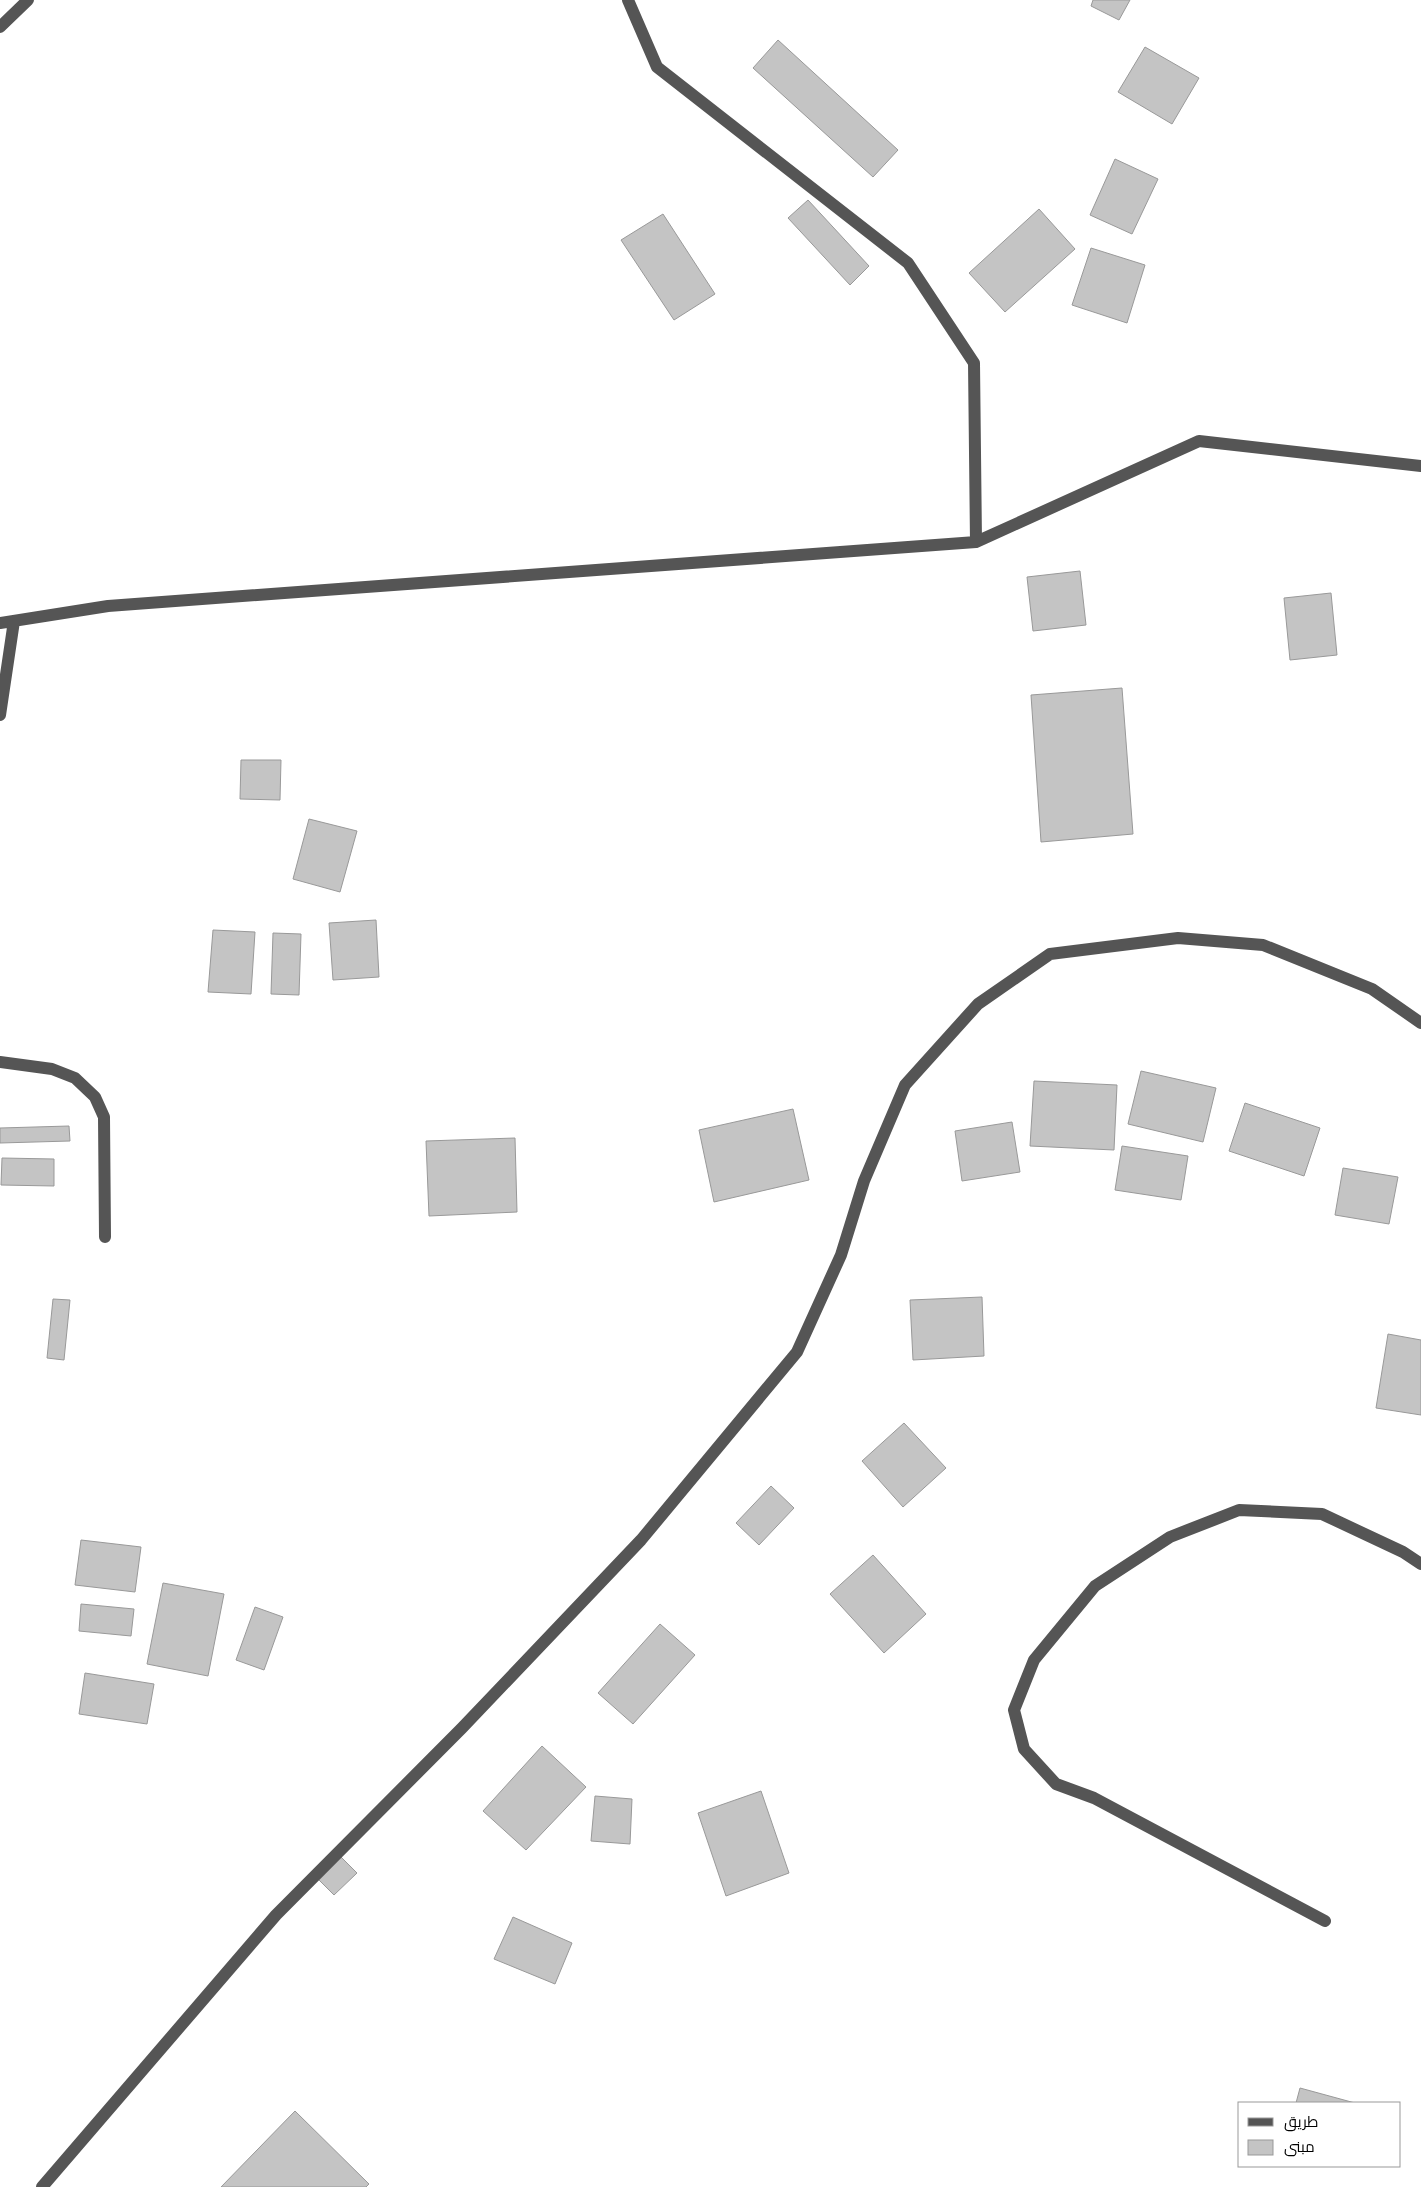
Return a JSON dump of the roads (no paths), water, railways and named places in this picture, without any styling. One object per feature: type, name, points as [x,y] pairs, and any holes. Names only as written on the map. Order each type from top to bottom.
[{"type":"street","points":[[0,27],[28,0]]},
{"type":"street","points":[[628,0],[657,67],[908,263],[974,363],[976,542]]},
{"type":"street","points":[[0,623],[108,606],[976,542],[1199,442],[1421,466]]},
{"type":"street","points":[[0,715],[14,622]]},
{"type":"street","points":[[42,2187],[276,1915],[462,1728],[641,1540],[797,1352],[841,1255],[864,1181],[905,1085],[978,1004],[1050,954],[1178,938],[1264,945],[1372,989],[1421,1022]]},
{"type":"street","points":[[0,1062],[60,1072],[75,1078],[95,1097],[104,1117],[105,1237]]},
{"type":"street","points":[[1325,1922],[1094,1798],[1056,1784],[1024,1749],[1014,1710],[1034,1660],[1095,1586],[1170,1537],[1240,1510],[1322,1514],[1404,1552],[1421,1564]]}]
